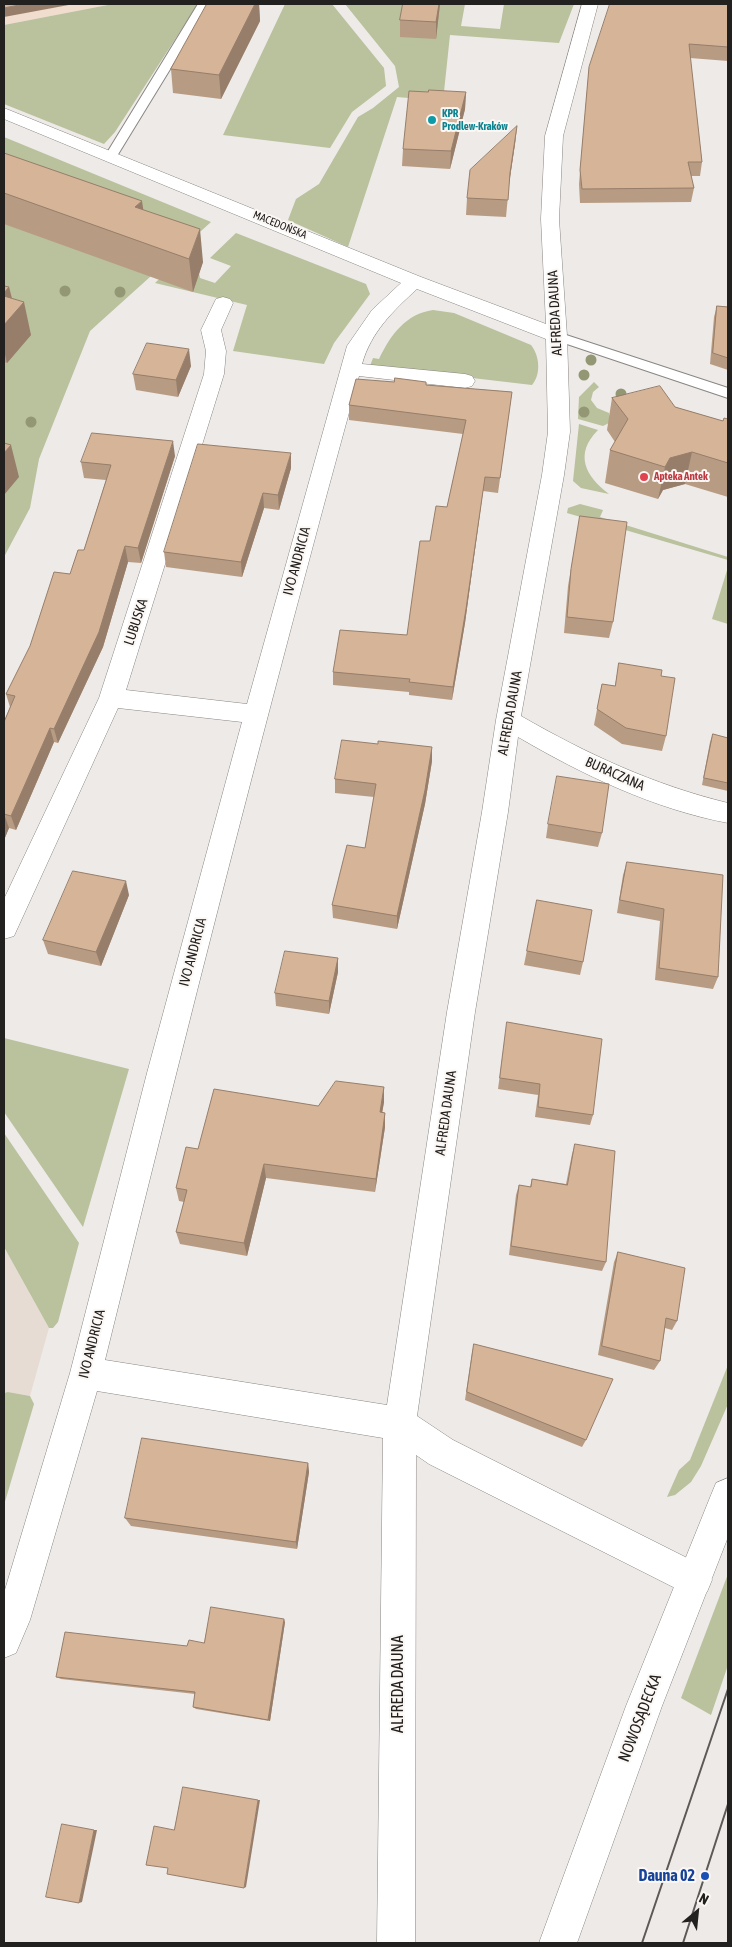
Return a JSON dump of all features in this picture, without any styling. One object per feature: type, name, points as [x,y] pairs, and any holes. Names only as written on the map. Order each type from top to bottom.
[{"type":"street","name":"ALFREDA DAUNA","points":[[396,1943],[400,1424],[461,1012],[495,812],[508,720],[554,475],[558,432],[557,336],[550,219],[554,136],[590,4]]},
{"type":"street","name":"MACEDOŃSKA","points":[[4,113],[414,281],[557,336]]},
{"type":"street","name":"IVO ANDRICIA","points":[[4,1641],[13,1620],[86,1373],[154,1102],[256,714],[356,346],[379,314],[414,281]]},
{"type":"street","name":"LUBUSKA","points":[[4,928],[80,761],[111,698],[214,374],[216,351],[211,330],[223,302]]},
{"type":"street","points":[[350,369],[465,381]]},
{"type":"street","points":[[111,698],[256,714]]},
{"type":"street","name":"BURACZANA","points":[[508,720],[557,748],[647,789],[695,806],[728,813]]},
{"type":"street","points":[[86,1373],[400,1424],[441,1452],[695,1580]]},
{"type":"street","name":"NOWOSĄDECKA","points":[[558,1943],[644,1706],[728,1495]]},
{"type":"lane","points":[[111,156],[204,4]]},
{"type":"lane","points":[[557,336],[728,393]]},
{"type":"shaded area","points":[[4,4],[113,4],[4,25]]},
{"type":"shaded area","points":[[4,1247],[49,1328],[30,1396],[4,1393]]},
{"type":"green space","points":[[113,4],[198,4],[115,132],[104,144],[4,104],[4,25]]},
{"type":"green space","points":[[285,4],[332,4],[384,68],[386,86],[352,112],[330,148],[223,135]]},
{"type":"green space","points":[[345,4],[465,4],[461,26],[500,29],[504,4],[574,4],[559,43],[450,35],[443,101],[397,97],[348,247],[288,220],[296,199],[319,184],[358,117],[373,108],[399,87],[395,66]]},
{"type":"green space","points":[[4,137],[211,222],[90,331],[39,459],[30,508],[4,557]]},
{"type":"green space","points":[[236,233],[366,284],[370,294],[334,343],[324,364],[233,351],[247,305],[155,283],[174,265],[199,273],[200,278],[215,283],[231,266],[210,258]]},
{"type":"green space","points":[[433,310],[454,313],[531,345],[538,360],[538,371],[535,381],[532,385],[370,366],[373,358],[379,359],[389,341],[400,327],[415,316]]},
{"type":"green space","points":[[594,382],[599,387],[593,392],[591,400],[597,408],[609,413],[611,422],[603,426],[578,419],[579,397]]},
{"type":"green space","points":[[579,424],[598,430],[586,448],[586,464],[594,480],[609,494],[581,488],[573,481]]},
{"type":"green space","points":[[580,504],[603,510],[600,517],[728,557],[728,560],[567,513],[568,508]]},
{"type":"green space","points":[[728,567],[728,624],[712,619]]},
{"type":"green space","points":[[4,1038],[129,1069],[83,1227],[4,1112]]},
{"type":"green space","points":[[4,1133],[79,1243],[58,1322],[53,1328],[49,1328],[4,1247]]},
{"type":"green space","points":[[728,1365],[728,1404],[701,1466],[691,1482],[675,1495],[667,1497],[679,1470],[690,1460]]},
{"type":"green space","points":[[4,1393],[30,1396],[34,1404],[4,1505]]},
{"type":"green space","points":[[728,1574],[728,1665],[711,1715],[681,1698]]},
{"type":"building","points":[[4,4],[24,4],[4,8]]},
{"type":"building","points":[[207,4],[255,4],[219,75],[171,69]]},
{"type":"building","points":[[403,4],[439,4],[436,22],[400,20]]},
{"type":"building","points":[[610,4],[728,4],[728,47],[689,44],[702,162],[688,162],[694,188],[582,189],[580,170],[589,67]]},
{"type":"building","points":[[429,90],[466,92],[451,151],[403,149],[409,91],[428,92]]},
{"type":"building","points":[[517,126],[508,200],[467,198],[470,170]]},
{"type":"building","points":[[4,153],[142,201],[135,207],[200,229],[189,259],[4,193]]},
{"type":"building","points":[[4,286],[9,287],[4,293]]},
{"type":"building","points":[[4,296],[24,302],[4,325]]},
{"type":"building","points":[[717,306],[728,307],[728,358],[713,353]]},
{"type":"building","points":[[147,343],[189,349],[176,380],[133,374]]},
{"type":"building","points":[[395,378],[426,382],[426,385],[512,392],[500,478],[485,477],[453,687],[409,682],[410,679],[333,672],[340,630],[407,635],[420,541],[430,541],[436,506],[447,507],[466,420],[349,405],[356,379],[394,382]]},
{"type":"building","points":[[660,386],[675,407],[723,421],[724,418],[728,419],[728,463],[692,452],[670,458],[665,467],[610,450],[628,419],[612,398]]},
{"type":"building","points":[[92,433],[173,441],[138,548],[125,546],[99,632],[54,729],[50,728],[11,816],[4,814],[4,722],[15,696],[6,694],[30,646],[54,572],[70,574],[78,550],[84,550],[111,465],[81,462]]},
{"type":"building","points":[[4,443],[11,445],[4,453]]},
{"type":"building","points":[[198,444],[291,453],[278,495],[263,493],[241,562],[164,552]]},
{"type":"building","points":[[580,516],[627,522],[613,622],[567,617],[571,569]]},
{"type":"building","points":[[619,663],[662,670],[661,676],[675,678],[666,736],[626,728],[597,709],[602,684],[615,686]]},
{"type":"building","points":[[713,734],[728,738],[728,783],[704,778]]},
{"type":"building","points":[[342,740],[378,744],[378,741],[432,747],[425,790],[397,916],[332,905],[347,845],[365,848],[376,784],[335,779]]},
{"type":"building","points":[[557,776],[609,784],[602,833],[548,824]]},
{"type":"building","points":[[627,862],[723,875],[718,977],[659,968],[664,909],[620,900]]},
{"type":"building","points":[[73,871],[126,881],[96,952],[43,940]]},
{"type":"building","points":[[537,900],[592,910],[583,962],[527,951]]},
{"type":"building","points":[[285,951],[338,958],[329,1001],[275,993]]},
{"type":"building","points":[[507,1022],[602,1039],[593,1115],[538,1107],[540,1084],[500,1078]]},
{"type":"building","points":[[336,1081],[384,1087],[380,1112],[385,1113],[376,1179],[264,1164],[244,1243],[176,1232],[187,1190],[176,1188],[186,1147],[198,1149],[214,1089],[318,1106]]},
{"type":"building","points":[[575,1144],[615,1151],[606,1262],[511,1246],[519,1185],[531,1187],[532,1179],[567,1185]]},
{"type":"building","points":[[618,1252],[685,1268],[677,1321],[666,1318],[660,1361],[602,1346]]},
{"type":"building","points":[[474,1344],[613,1379],[586,1440],[467,1392]]},
{"type":"building","points":[[142,1438],[308,1463],[296,1542],[125,1518]]},
{"type":"building","points":[[211,1607],[284,1619],[268,1720],[193,1707],[195,1692],[56,1677],[65,1632],[187,1646],[189,1640],[204,1643]]},
{"type":"building","points":[[183,1787],[258,1800],[244,1888],[167,1874],[168,1868],[146,1865],[154,1826],[174,1830]]},
{"type":"building","points":[[62,1824],[94,1830],[79,1903],[46,1897]]},
{"type":"tram line","points":[[642,1943],[728,1689]]},
{"type":"tram line","points":[[683,1943],[728,1804]]},
{"type":"place","name":"KPR Prodlew-Kraków","points":[[432,120]]},
{"type":"place","name":"Apteka Antek","points":[[644,477]]},
{"type":"place","name":"Dauna 02","points":[[705,1876]]}]
